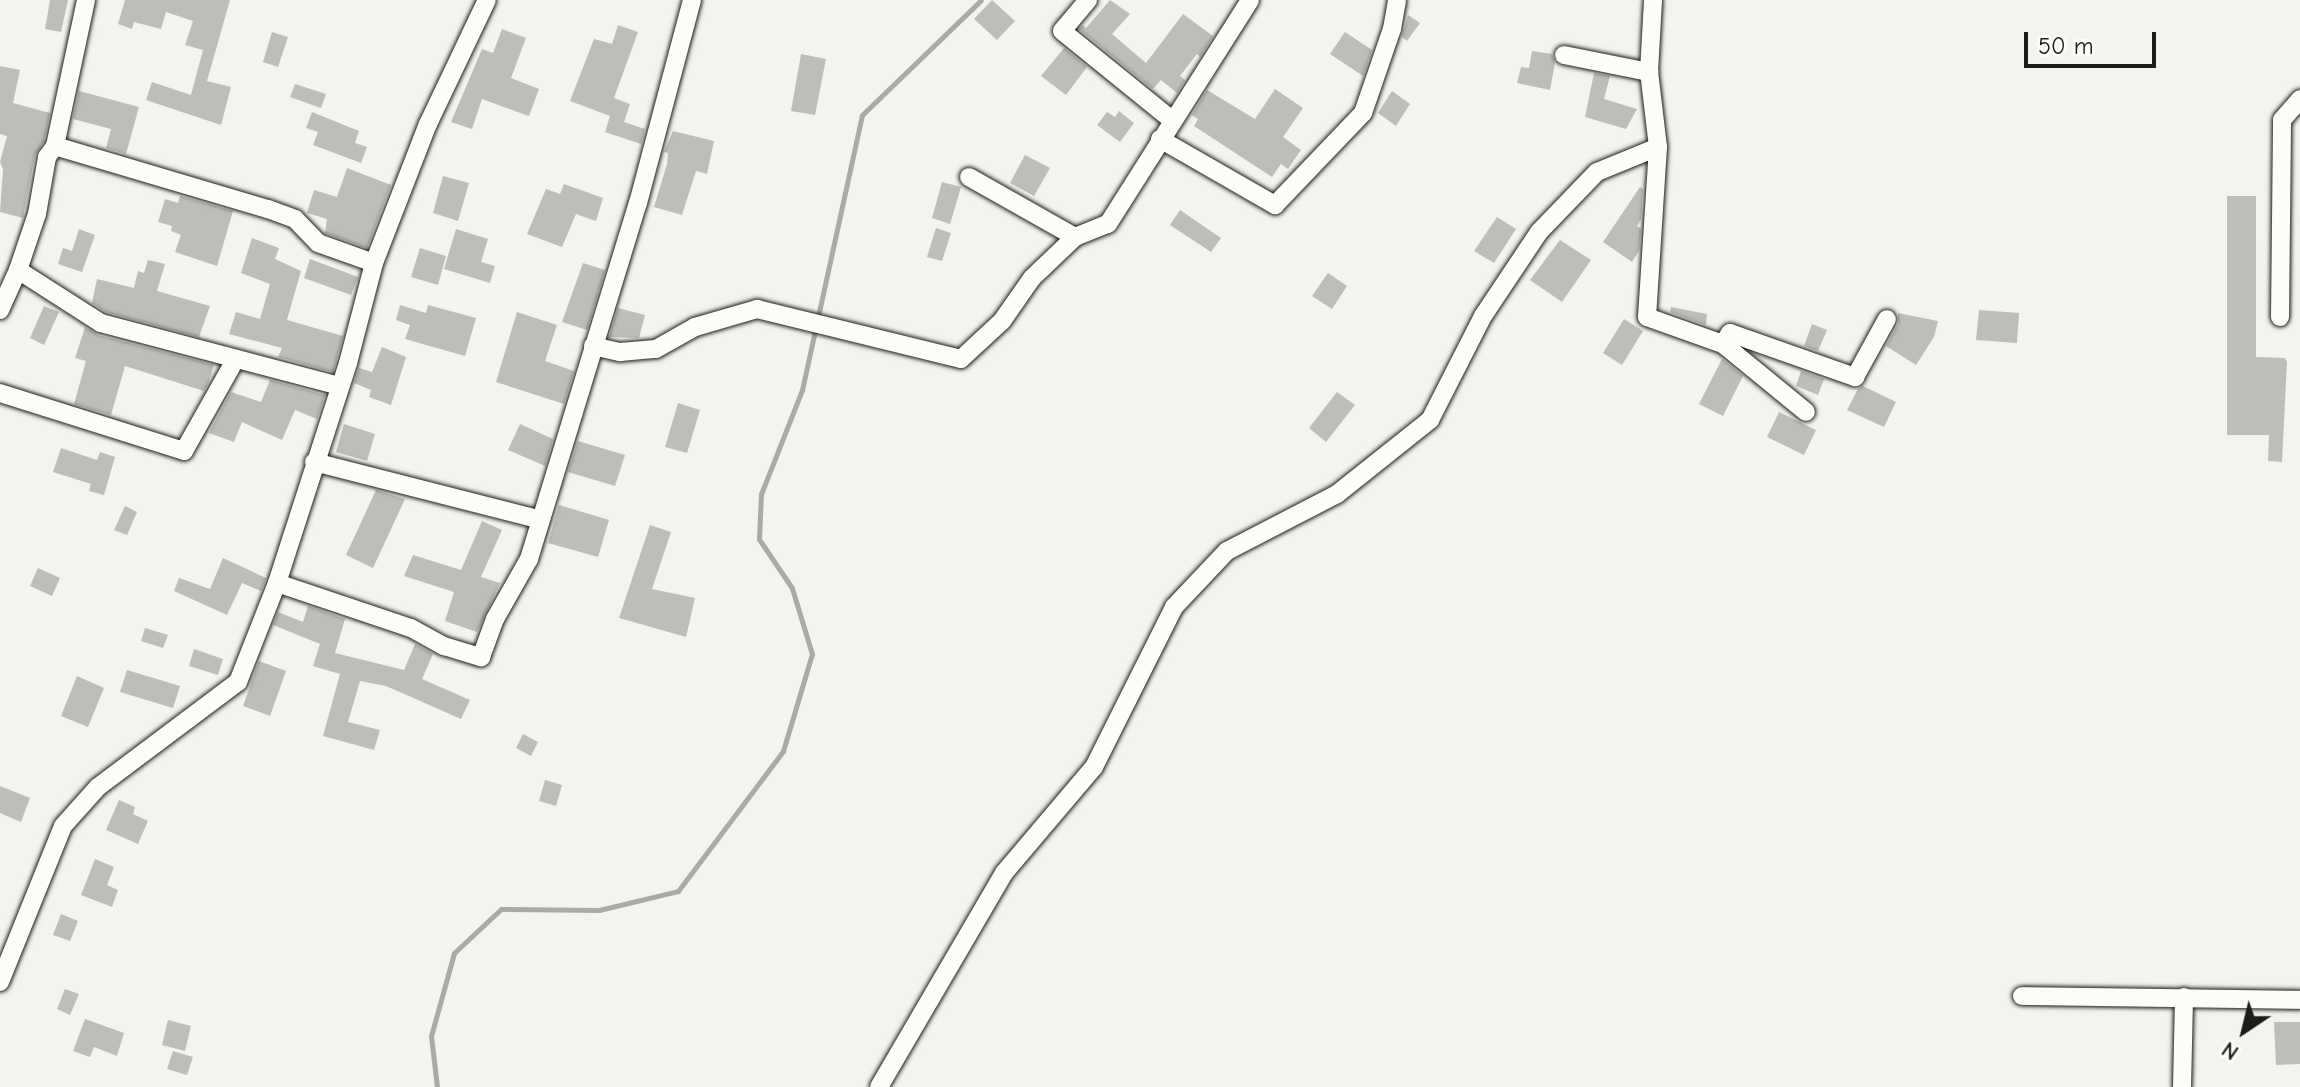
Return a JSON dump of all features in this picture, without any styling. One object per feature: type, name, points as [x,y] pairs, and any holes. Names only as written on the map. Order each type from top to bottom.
[{"type":"street","points":[[0,310],[18,270],[37,214],[47,157],[55,146],[86,0]]},
{"type":"street","points":[[0,982],[63,826],[98,787],[238,682],[277,583],[340,386],[374,263],[428,124],[487,0]]},
{"type":"street","points":[[277,583],[411,628],[444,646],[481,657],[495,619],[529,559],[638,203],[692,0]]},
{"type":"street","points":[[1088,0],[1062,31],[1172,120]]},
{"type":"street","points":[[593,346],[620,352],[656,349],[695,327],[757,309],[961,359],[1002,321],[1032,278],[1075,237],[1108,224],[1250,0]]},
{"type":"street","points":[[1160,139],[1275,205],[1363,113],[1392,29],[1397,0]]},
{"type":"street","points":[[1653,0],[1649,72],[1658,147],[1647,317],[1723,344],[1806,412]]},
{"type":"street","points":[[1564,55],[1649,72]]},
{"type":"street","points":[[2280,317],[2282,120],[2300,99]]},
{"type":"street","points":[[55,146],[268,209],[295,219],[318,243],[374,263]]},
{"type":"street","points":[[879,1087],[1004,873],[1094,767],[1174,607],[1227,551],[1337,494],[1430,420],[1483,316],[1539,232],[1597,172],[1658,147]]},
{"type":"street","points":[[969,177],[1075,237]]},
{"type":"street","points":[[18,270],[101,323],[235,360],[278,367],[340,386]]},
{"type":"street","points":[[1723,344],[1730,333],[1855,377],[1887,319]]},
{"type":"street","points":[[0,393],[184,451],[235,360]]},
{"type":"street","points":[[314,462],[541,520]]},
{"type":"street","points":[[2022,996],[2300,1000]]},
{"type":"street","points":[[2182,1087],[2184,997]]},
{"type":"building","points":[[50,0],[68,0],[61,32],[45,29]]},
{"type":"building","points":[[125,0],[230,0],[207,81],[231,87],[221,125],[146,100],[152,82],[191,95],[203,50],[185,45],[193,21],[166,12],[161,29],[134,22],[132,29],[118,24]]},
{"type":"building","points":[[992,0],[1015,21],[997,40],[974,19]]},
{"type":"building","points":[[1110,0],[1130,14],[1112,34],[1146,63],[1183,14],[1213,36],[1200,57],[1197,54],[1180,76],[1185,80],[1177,93],[1161,80],[1153,89],[1079,29],[1083,25],[1086,28]]},
{"type":"building","points":[[1408,15],[1420,23],[1407,41],[1402,37]]},
{"type":"building","points":[[618,25],[638,32],[614,98],[630,104],[624,122],[645,129],[641,144],[605,132],[610,116],[570,101],[594,39],[612,44]]},
{"type":"building","points":[[502,29],[526,38],[511,78],[539,89],[529,116],[482,99],[472,129],[451,122],[482,49],[493,53]]},
{"type":"building","points":[[272,32],[288,37],[278,67],[263,62]]},
{"type":"building","points":[[1345,32],[1372,50],[1363,76],[1330,54]]},
{"type":"building","points":[[1064,48],[1087,67],[1066,95],[1041,76]]},
{"type":"building","points":[[1532,51],[1552,54],[1555,63],[1550,90],[1517,83],[1521,67],[1529,68]]},
{"type":"building","points":[[801,54],[826,59],[815,115],[791,111]]},
{"type":"building","points":[[0,66],[20,70],[13,103],[50,113],[44,141],[35,155],[23,218],[0,212],[3,169],[0,162],[7,136],[0,134]]},
{"type":"building","points":[[1594,73],[1610,76],[1604,99],[1637,109],[1626,129],[1585,117]]},
{"type":"building","points":[[295,84],[326,94],[321,108],[290,97]]},
{"type":"building","points":[[1275,89],[1303,108],[1283,137],[1301,150],[1288,169],[1281,164],[1272,177],[1194,126],[1198,119],[1192,115],[1207,90],[1255,119]]},
{"type":"building","points":[[79,91],[139,107],[126,154],[106,148],[111,129],[73,119]]},
{"type":"building","points":[[1392,91],[1410,104],[1396,126],[1378,113]]},
{"type":"building","points":[[1119,111],[1134,123],[1120,142],[1097,125],[1107,112],[1115,117]]},
{"type":"building","points":[[312,112],[359,131],[355,143],[367,147],[361,163],[313,145],[318,132],[306,128]]},
{"type":"building","points":[[673,131],[714,141],[707,174],[696,171],[682,215],[654,207],[667,164],[668,153],[664,152]]},
{"type":"building","points":[[1025,155],[1050,168],[1034,196],[1010,183]]},
{"type":"building","points":[[347,168],[391,185],[367,248],[325,233],[327,219],[307,213],[314,190],[337,197]]},
{"type":"building","points":[[443,176],[469,183],[458,221],[433,213]]},
{"type":"building","points":[[942,182],[961,187],[950,224],[932,218]]},
{"type":"building","points":[[564,184],[603,198],[596,221],[576,214],[562,247],[527,234],[546,189],[560,194]]},
{"type":"building","points":[[1640,187],[1643,189],[1641,219],[1637,226],[1641,229],[1639,251],[1632,262],[1603,242]]},
{"type":"building","points":[[180,196],[233,211],[217,266],[175,252],[181,235],[171,231],[172,226],[158,222],[165,199],[178,203]]},
{"type":"building","points":[[2227,196],[2256,196],[2256,357],[2285,358],[2287,362],[2282,462],[2268,461],[2269,435],[2227,435]]},
{"type":"building","points":[[1180,210],[1221,238],[1211,252],[1170,225]]},
{"type":"building","points":[[1497,217],[1516,229],[1494,263],[1474,251]]},
{"type":"building","points":[[936,228],[951,233],[942,261],[927,257]]},
{"type":"building","points":[[79,229],[95,235],[82,272],[58,264],[63,248],[72,251]]},
{"type":"building","points":[[456,229],[488,239],[481,262],[495,266],[490,283],[444,269]]},
{"type":"building","points":[[252,238],[279,248],[275,259],[301,271],[287,320],[343,336],[333,372],[278,357],[282,348],[229,334],[236,312],[260,319],[270,284],[241,273]]},
{"type":"building","points":[[1560,240],[1591,260],[1562,302],[1530,280]]},
{"type":"building","points":[[420,248],[446,256],[438,285],[411,277]]},
{"type":"building","points":[[310,259],[358,277],[351,295],[304,278]]},
{"type":"building","points":[[148,260],[165,264],[157,291],[210,306],[199,337],[106,312],[92,303],[97,279],[134,288],[138,271],[144,273]]},
{"type":"building","points":[[583,263],[605,270],[587,330],[562,322]]},
{"type":"building","points":[[1328,273],[1347,286],[1332,309],[1312,296]]},
{"type":"building","points":[[400,305],[426,313],[428,305],[476,318],[465,356],[405,339],[410,325],[396,320]]},
{"type":"building","points":[[44,306],[59,312],[44,345],[30,338]]},
{"type":"building","points":[[1671,307],[1707,314],[1706,325],[1670,312]]},
{"type":"building","points":[[618,308],[645,315],[639,338],[609,337]]},
{"type":"building","points":[[1979,310],[2019,313],[2017,343],[1976,340]]},
{"type":"building","points":[[517,312],[557,325],[545,361],[574,371],[564,404],[496,382]]},
{"type":"building","points":[[1898,313],[1938,321],[1934,337],[1916,365],[1886,346],[1898,324]]},
{"type":"building","points":[[1624,319],[1643,331],[1622,365],[1603,353]]},
{"type":"building","points":[[1812,324],[1827,330],[1818,351],[1804,346]]},
{"type":"building","points":[[85,327],[98,335],[214,365],[208,384],[204,391],[125,366],[111,415],[74,404],[86,361],[75,358]]},
{"type":"building","points":[[382,347],[406,357],[391,405],[369,397],[371,390],[354,383],[359,368],[372,372]]},
{"type":"building","points":[[1722,359],[1743,376],[1723,416],[1699,404]]},
{"type":"building","points":[[1801,371],[1824,379],[1818,395],[1796,386]]},
{"type":"building","points":[[270,380],[325,395],[317,419],[295,410],[282,440],[242,422],[234,442],[209,433],[231,392],[261,402]]},
{"type":"building","points":[[1863,386],[1896,402],[1884,427],[1847,410],[1858,389]]},
{"type":"building","points":[[1337,392],[1355,405],[1326,442],[1309,428]]},
{"type":"building","points":[[678,403],[700,410],[687,453],[665,447]]},
{"type":"building","points":[[1779,412],[1816,430],[1804,455],[1767,437]]},
{"type":"building","points":[[344,424],[375,434],[367,461],[336,452]]},
{"type":"building","points":[[520,424],[553,439],[545,466],[508,450]]},
{"type":"building","points":[[578,441],[625,455],[615,486],[568,472]]},
{"type":"building","points":[[61,448],[97,460],[100,452],[115,457],[104,495],[89,491],[91,484],[53,472]]},
{"type":"building","points":[[376,490],[405,499],[373,568],[346,555]]},
{"type":"building","points":[[559,505],[609,520],[598,557],[548,543]]},
{"type":"building","points":[[125,506],[137,512],[127,535],[114,530]]},
{"type":"building","points":[[482,521],[502,530],[481,577],[500,583],[477,632],[445,621],[454,592],[404,576],[413,555],[461,570]]},
{"type":"building","points":[[650,525],[671,532],[652,589],[695,598],[686,637],[619,618]]},
{"type":"building","points":[[223,558],[266,578],[261,591],[242,583],[227,615],[174,591],[179,578],[210,589]]},
{"type":"building","points":[[38,568],[60,578],[52,596],[30,586]]},
{"type":"building","points":[[308,606],[345,619],[335,653],[404,670],[415,644],[433,654],[422,679],[470,700],[461,719],[386,686],[360,681],[348,722],[380,730],[374,750],[323,736],[340,674],[313,666],[320,644],[273,625],[278,612],[303,622]]},
{"type":"building","points":[[145,628],[168,635],[163,648],[141,641]]},
{"type":"building","points":[[194,649],[223,659],[218,675],[189,666]]},
{"type":"building","points":[[259,661],[286,671],[270,716],[243,706]]},
{"type":"building","points":[[127,670],[180,686],[173,708],[120,692]]},
{"type":"building","points":[[77,676],[104,688],[88,727],[61,716]]},
{"type":"building","points":[[523,734],[538,742],[531,756],[516,748]]},
{"type":"building","points":[[545,780],[562,785],[556,806],[539,801]]},
{"type":"building","points":[[0,786],[30,798],[21,822],[0,813]]},
{"type":"building","points":[[119,800],[135,807],[133,814],[148,821],[138,844],[106,830]]},
{"type":"building","points":[[95,859],[114,867],[107,885],[118,890],[112,907],[81,895]]},
{"type":"building","points":[[61,914],[78,921],[70,941],[53,935]]},
{"type":"building","points":[[65,989],[79,994],[70,1015],[57,1009]]},
{"type":"building","points":[[85,1019],[124,1033],[117,1056],[94,1047],[90,1057],[73,1051]]},
{"type":"building","points":[[168,1020],[191,1026],[185,1051],[162,1045]]},
{"type":"building","points":[[2274,1022],[2300,1022],[2300,1064],[2276,1065]]},
{"type":"building","points":[[173,1051],[193,1057],[187,1075],[167,1069]]},
{"type":"waterway","points":[[437,1087],[431,1036],[454,953],[501,909],[599,910],[678,891],[783,751],[812,654],[792,588],[759,539],[761,494],[802,390],[862,115],[981,0]]}]
